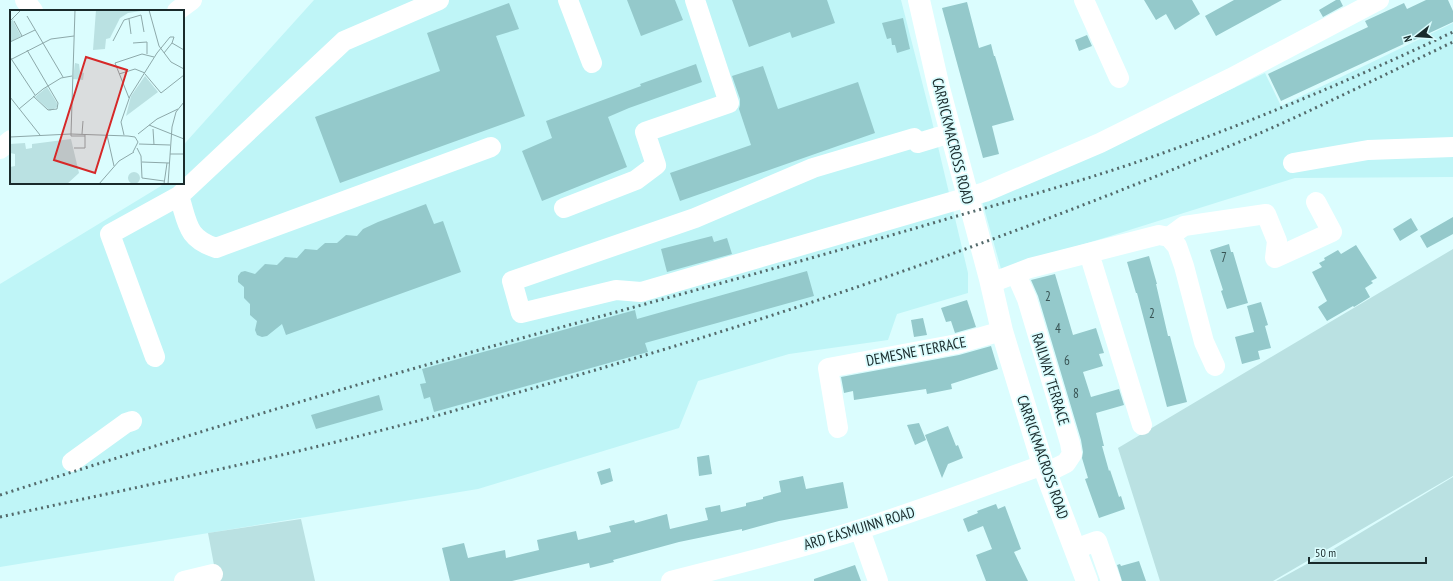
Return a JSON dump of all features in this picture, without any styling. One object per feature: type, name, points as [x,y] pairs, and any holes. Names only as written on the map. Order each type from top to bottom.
[{"type":"main road","name":"CARRICKMACROSS ROAD","points":[[921,1],[960,170],[1002,331],[1045,469],[1087,581]]},
{"type":"street","points":[[25,0],[32,10]]},
{"type":"street","points":[[178,10],[192,0]]},
{"type":"street","points":[[155,357],[110,234],[179,196],[344,41],[439,0]]},
{"type":"street","points":[[568,0],[592,63]]},
{"type":"street","points":[[564,208],[636,180],[656,165],[645,132],[729,103],[694,0]]},
{"type":"street","points":[[1084,0],[1119,78]]},
{"type":"street","points":[[951,133],[918,143],[914,138],[813,168],[695,218],[517,280],[526,312],[616,290],[641,292],[985,192],[1114,136],[1231,78],[1379,0]]},
{"type":"street","points":[[0,149],[10,141]]},
{"type":"street","points":[[179,196],[190,229],[197,239],[216,248],[491,147]]},
{"type":"street","points":[[1293,163],[1368,150],[1453,147]]},
{"type":"street","points":[[1169,237],[1184,226],[1266,214],[1277,241],[1275,258],[1332,232],[1316,202]]},
{"type":"street","points":[[990,281],[1016,274],[1030,268],[1159,235],[1169,237],[1177,246],[1184,266],[1204,342],[1215,366]]},
{"type":"street","points":[[1089,253],[1142,425]]},
{"type":"street","name":"RAILWAY TERRACE","points":[[1016,274],[1027,299],[1068,435],[1072,454],[1066,464],[1045,469]]},
{"type":"street","name":"DEMESNE TERRACE","points":[[838,428],[828,368],[957,344],[1002,331]]},
{"type":"street","points":[[72,462],[126,423],[132,421]]},
{"type":"street","name":"ARD EASMUINN ROAD","points":[[671,581],[830,539],[1045,469]]},
{"type":"street","points":[[860,530],[878,581]]},
{"type":"street","points":[[1075,549],[1097,541],[1111,581]]},
{"type":"street","points":[[184,581],[213,574]]},
{"type":"shaded area","points":[[314,0],[901,0],[931,117],[968,273],[968,293],[897,314],[888,340],[789,354],[698,381],[679,428],[478,489],[0,567],[0,284],[162,184],[184,184],[184,145]]},
{"type":"shaded area","points":[[1453,23],[1453,177],[1295,178],[1001,269],[982,201],[1188,110],[1265,73],[1281,106]]},
{"type":"shaded area","points":[[1453,249],[1453,476],[1273,581],[1160,581],[1118,448]]},
{"type":"shaded area","points":[[1453,477],[1453,581],[1276,581],[1332,550]]},
{"type":"shaded area","points":[[301,519],[315,581],[217,581],[208,533]]},
{"type":"building","points":[[627,0],[675,0],[683,20],[641,36]]},
{"type":"building","points":[[732,0],[827,0],[835,23],[792,38],[790,32],[749,47]]},
{"type":"building","points":[[1144,0],[1192,0],[1200,14],[1175,30],[1166,14],[1156,20]]},
{"type":"building","points":[[1234,0],[1282,0],[1216,36],[1205,16]]},
{"type":"building","points":[[1336,0],[1340,0],[1343,6],[1323,17],[1319,10]]},
{"type":"building","points":[[1426,0],[1448,0],[1453,11],[1453,22],[1281,101],[1268,74],[1368,27],[1365,21],[1404,3],[1407,9]]},
{"type":"building","points":[[967,2],[979,48],[991,44],[1014,120],[992,126],[999,154],[983,158],[942,8]]},
{"type":"building","points":[[509,3],[519,29],[496,36],[525,116],[340,183],[315,117],[440,71],[427,33]]},
{"type":"building","points":[[903,18],[910,49],[897,53],[895,45],[892,45],[891,38],[887,39],[882,23]]},
{"type":"building","points":[[1087,35],[1092,46],[1079,51],[1075,40]]},
{"type":"building","points":[[696,64],[702,82],[608,117],[627,167],[542,201],[522,151],[552,138],[546,121]]},
{"type":"building","points":[[763,66],[778,109],[858,82],[875,133],[680,201],[670,173],[751,145],[739,109],[740,99],[732,76]]},
{"type":"building","points":[[426,204],[434,224],[443,221],[461,272],[286,335],[282,324],[267,336],[262,337],[257,335],[255,330],[257,321],[250,315],[250,304],[244,298],[244,287],[238,282],[238,276],[241,272],[245,271],[255,274],[265,264],[277,265],[285,257],[297,258],[305,249],[317,250],[325,243],[337,243],[346,235],[357,236],[363,229],[378,222]]},
{"type":"building","points":[[1453,217],[1453,234],[1427,248],[1420,236]]},
{"type":"building","points":[[1411,218],[1418,230],[1400,241],[1393,229]]},
{"type":"building","points":[[712,236],[714,242],[727,238],[732,254],[667,272],[661,249]]},
{"type":"building","points":[[1229,244],[1231,252],[1233,252],[1248,303],[1227,309],[1221,291],[1223,290],[1210,250]]},
{"type":"building","points":[[1356,245],[1377,278],[1371,281],[1373,283],[1365,288],[1370,297],[1327,321],[1318,307],[1327,301],[1312,272],[1322,267],[1319,263],[1325,260],[1324,258],[1338,250],[1341,254]]},
{"type":"building","points":[[1149,256],[1157,284],[1168,336],[1170,336],[1187,402],[1167,407],[1137,293],[1127,262]]},
{"type":"building","points":[[807,271],[814,296],[645,343],[648,352],[434,412],[430,397],[424,399],[420,384],[426,383],[422,369],[635,310],[637,319]]},
{"type":"building","points":[[1055,274],[1073,335],[1096,328],[1104,353],[1099,354],[1103,366],[1083,372],[1091,397],[1119,389],[1124,405],[1096,413],[1104,446],[1102,446],[1109,471],[1110,470],[1119,497],[1121,496],[1125,509],[1099,518],[1085,479],[1088,478],[1082,458],[1083,452],[1081,440],[1038,296],[1031,280]]},
{"type":"building","points":[[967,300],[976,327],[955,333],[951,321],[946,322],[941,308]]},
{"type":"building","points":[[1261,302],[1268,325],[1265,326],[1271,348],[1258,351],[1260,359],[1242,364],[1235,337],[1254,332],[1247,306]]},
{"type":"building","points":[[923,318],[927,335],[914,337],[911,320]]},
{"type":"building","points":[[991,346],[998,369],[951,384],[952,389],[927,394],[926,389],[854,400],[853,391],[844,393],[841,377],[959,355]]},
{"type":"building","points":[[379,395],[383,410],[316,429],[311,415]]},
{"type":"building","points":[[919,423],[926,440],[915,445],[907,425]]},
{"type":"building","points":[[948,426],[956,446],[958,445],[963,458],[948,464],[942,478],[925,435]]},
{"type":"building","points":[[709,455],[712,474],[699,476],[697,457]]},
{"type":"building","points":[[610,468],[613,481],[601,485],[597,472]]},
{"type":"building","points":[[803,476],[806,489],[843,482],[848,508],[779,521],[742,531],[742,529],[679,542],[613,560],[614,562],[590,568],[589,563],[512,581],[450,581],[442,548],[464,543],[468,558],[505,550],[506,558],[539,550],[537,540],[576,531],[578,540],[611,532],[609,526],[634,520],[635,523],[667,514],[670,529],[708,520],[705,508],[720,505],[721,512],[746,506],[746,503],[763,499],[763,497],[781,492],[779,481]]},
{"type":"building","points":[[996,504],[998,509],[1005,506],[1021,549],[1014,552],[1028,581],[986,581],[976,555],[992,549],[983,526],[968,532],[963,519],[978,513],[977,511]]},
{"type":"building","points":[[1139,561],[1146,581],[1122,581],[1117,565],[1120,564],[1121,566]]},
{"type":"building","points":[[855,565],[861,581],[814,581],[814,579]]},
{"type":"railway","points":[[0,495],[357,385],[762,272],[1110,171],[1200,140],[1273,111],[1345,81],[1453,32]]},
{"type":"railway","points":[[0,517],[249,463],[440,415],[604,367],[794,308],[981,243],[1074,209],[1166,172],[1283,123],[1453,42]]}]
